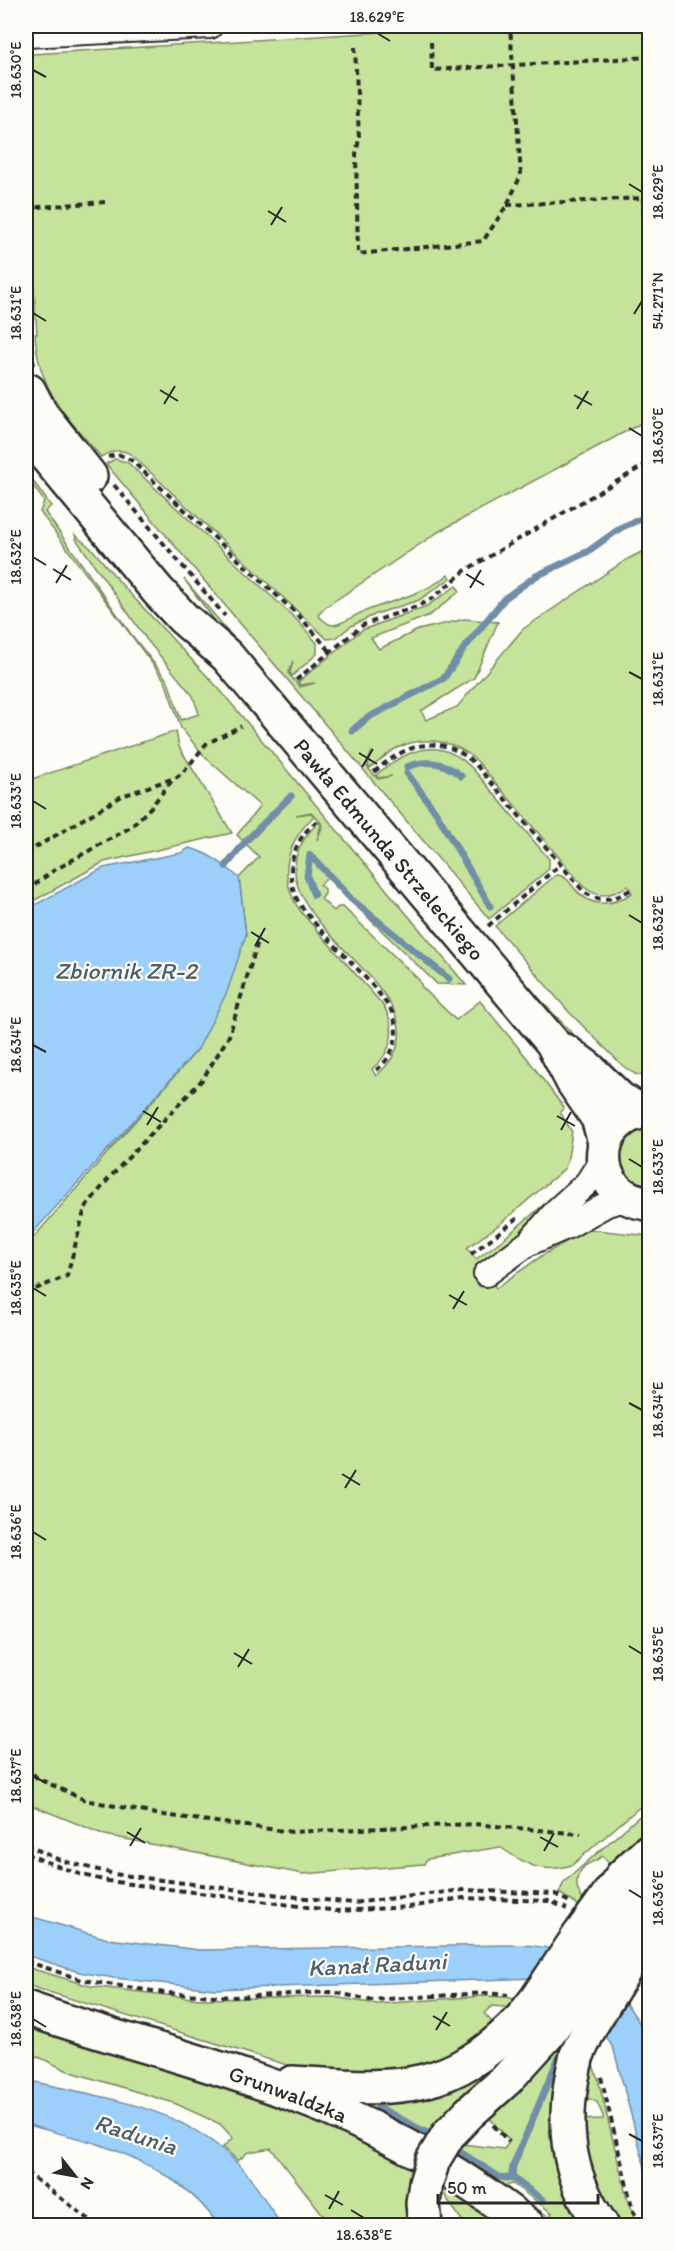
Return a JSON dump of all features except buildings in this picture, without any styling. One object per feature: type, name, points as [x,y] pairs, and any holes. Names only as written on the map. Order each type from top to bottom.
[{"type":"main road","name":"Pawła Edmunda Strzeleckiego","points":[[29,384],[41,414],[197,606],[227,656]]},
{"type":"main road","name":"Pawła Edmunda Strzeleckiego","points":[[26,432],[158,591],[183,618],[227,656],[552,1042],[573,1082],[598,1118],[607,1178],[624,1196],[645,1203]]},
{"type":"main road","name":"Pawła Edmunda Strzeleckiego","points":[[552,1042],[588,1068],[620,1099],[645,1111]]},
{"type":"main road","points":[[604,1150],[611,1130],[619,1121],[645,1111]]},
{"type":"main road","points":[[602,2226],[591,2211],[581,2190],[568,2146],[567,2102],[588,2064],[593,1935],[622,1876],[650,1851]]},
{"type":"main road","points":[[424,2226],[423,2203],[433,2160],[448,2135],[506,2080],[536,2000],[593,1935],[650,1883]]},
{"type":"main road","points":[[593,1935],[650,1931]]},
{"type":"main road","name":"Grunwaldzka","points":[[26,2008],[257,2082],[331,2109],[407,2145],[477,2187],[528,2226]]},
{"type":"main road","points":[[257,2082],[392,2088],[417,2084],[466,2065],[488,2051],[529,2016]]},
{"type":"street","points":[[26,35],[210,26]]},
{"type":"street","points":[[486,1274],[527,1244],[557,1210],[587,1183],[604,1150]]},
{"type":"street","points":[[527,1244],[568,1226],[612,1202],[645,1203]]},
{"type":"path","points":[[355,47],[359,139],[356,154],[358,254],[483,241],[507,205],[521,175],[510,26]]},
{"type":"path","points":[[431,42],[432,70],[650,57]]},
{"type":"path","points":[[507,205],[643,198],[644,217],[650,215]]},
{"type":"path","points":[[26,207],[105,202]]},
{"type":"path","points":[[26,298],[29,384]]},
{"type":"path","points":[[103,461],[118,454],[131,460],[301,618],[330,651]]},
{"type":"path","points":[[296,680],[363,625],[424,603],[449,587],[466,570],[650,462]]},
{"type":"path","points":[[26,891],[53,871],[131,827],[152,807],[174,778],[186,769],[206,744],[241,726]]},
{"type":"path","points":[[374,772],[393,756],[413,747],[435,745],[458,752],[477,766],[582,890],[593,898],[612,899],[630,890]]},
{"type":"path","points":[[26,853],[122,796],[174,778]]},
{"type":"path","points":[[317,820],[302,836],[295,850],[291,869],[292,885],[303,909],[392,1012],[396,1028],[393,1049],[382,1066],[374,1072]]},
{"type":"path","points":[[487,927],[560,865]]},
{"type":"path","points":[[26,1293],[67,1276],[86,1208],[110,1177],[202,1080],[229,1036],[258,941]]},
{"type":"path","points":[[471,1254],[526,1211]]},
{"type":"path","points":[[26,1766],[37,1778],[85,1800],[156,1814],[292,1832],[474,1824],[581,1834]]},
{"type":"path","points":[[26,1845],[63,1861],[114,1874],[353,1903],[463,1890],[555,1894],[593,1935]]},
{"type":"path","points":[[26,1854],[82,1875],[108,1881],[337,1911],[409,1907],[463,1898],[550,1900],[593,1935]]},
{"type":"path","points":[[26,1961],[82,1980],[165,1993],[232,1997],[333,1992],[370,2000],[503,1993],[529,2016]]},
{"type":"path","points":[[588,2064],[633,2211],[642,2226]]},
{"type":"path","points":[[486,2117],[509,2142]]},
{"type":"path","points":[[26,2172],[98,2226]]},
{"type":"green space","points":[[478,26],[649,26],[649,419],[440,531],[327,606],[318,615],[325,622],[337,625],[363,612],[428,588],[448,575],[451,578],[419,600],[376,614],[351,626],[336,638],[327,639],[133,456],[117,451],[101,457],[66,416],[48,387],[37,354],[35,334],[37,334],[26,171],[26,63],[32,54]]},
{"type":"green space","points":[[115,459],[127,462],[298,621],[317,643],[317,654],[292,676],[290,673],[293,661],[288,673],[300,687],[315,683],[300,685],[298,682],[362,630],[427,606],[456,586],[460,591],[430,615],[371,638],[379,649],[418,630],[465,619],[498,622],[474,678],[421,711],[426,720],[457,707],[523,629],[626,560],[649,548],[649,1077],[635,1074],[623,1066],[569,1012],[495,926],[556,875],[565,878],[588,900],[595,902],[617,901],[632,893],[628,886],[606,895],[595,894],[584,887],[477,761],[459,748],[428,741],[407,744],[390,752],[370,768],[368,766],[372,751],[366,766],[378,779],[392,776],[378,778],[376,775],[412,752],[437,749],[462,759],[474,770],[549,859],[549,869],[489,919],[106,464]]},
{"type":"green space","points":[[26,471],[51,506],[45,512],[131,634],[168,681],[181,720],[199,714],[193,696],[147,640],[75,535],[93,550],[123,586],[220,690],[466,985],[437,984],[327,878],[320,885],[325,889],[325,894],[321,899],[334,911],[338,907],[343,907],[419,980],[422,987],[456,1020],[480,1001],[564,1108],[560,1112],[572,1132],[565,1168],[500,1224],[467,1248],[476,1259],[556,1194],[564,1195],[479,1264],[496,1288],[543,1255],[588,1229],[649,1236],[649,1799],[572,1865],[551,1869],[534,1866],[500,1847],[428,1859],[424,1864],[303,1874],[105,1835],[26,1803],[26,1246],[198,1049],[246,935],[239,878],[259,857],[237,835],[260,806],[204,756],[181,728],[165,681],[40,512],[44,501],[26,476]],"holes":[[[311,812],[323,825],[317,840],[321,825],[319,822],[296,856],[299,889],[319,921],[375,983],[395,1013],[398,1044],[376,1076],[372,1069],[385,1055],[391,1039],[387,1013],[382,1004],[301,912],[289,887],[287,874],[291,850],[296,838],[314,816],[311,813],[296,815]]]},
{"type":"green space","points":[[184,579],[535,994],[604,1067],[558,1029],[229,640]]},
{"type":"green space","points":[[176,731],[179,747],[232,833],[104,862],[26,905],[26,781]]},
{"type":"green space","points":[[649,1127],[649,1186],[630,1178],[620,1163],[619,1155],[626,1138],[637,1130]]},
{"type":"green space","points":[[649,1808],[649,1835],[615,1870],[602,1856],[587,1865],[581,1870],[577,1879],[577,1889],[585,1902],[649,1898],[649,1913],[636,1934],[649,1951],[559,1893],[564,1882]]},
{"type":"green space","points":[[26,1967],[90,1986],[200,1999],[333,1997],[377,2004],[483,1996],[506,1997],[522,2001],[559,2020],[573,2033],[592,2062],[626,2194],[638,2225],[617,2225],[601,2202],[578,2120],[603,2119],[603,2116],[597,2102],[584,2097],[568,2048],[589,2225],[547,2225],[536,2216],[532,2205],[549,2217],[552,2213],[513,2184],[497,2187],[337,2099],[358,2097],[530,2023],[504,2007],[492,2006],[484,2013],[497,2028],[486,2038],[418,2071],[300,2069],[26,1985]],"holes":[[[452,2107],[485,2113],[510,2141],[504,2149],[462,2144],[434,2126]]]},
{"type":"green space","points":[[26,2021],[335,2122],[511,2225],[465,2225],[443,2193],[412,2175],[409,2225],[331,2225],[271,2148],[248,2152],[238,2161],[223,2147],[233,2138],[220,2124],[174,2103],[68,2071],[26,2051]]},
{"type":"water","name":"Zbiornik ZR-2","points":[[189,848],[216,860],[239,878],[246,935],[227,992],[198,1049],[29,1237],[26,1233],[26,915],[31,907],[103,868],[181,853]]},
{"type":"water","name":"Kanał Raduni","points":[[26,1915],[108,1939],[200,1950],[516,1945],[538,1946],[558,1952],[569,1957],[615,1992],[632,2011],[645,2035],[650,2048],[649,2183],[614,2050],[599,2024],[536,1978],[215,1989],[114,1978],[79,1972],[26,1955]]},
{"type":"water","name":"Radunia","points":[[26,2080],[140,2107],[167,2116],[193,2129],[217,2145],[239,2165],[281,2225],[218,2225],[208,2211],[182,2187],[134,2158],[101,2145],[26,2124]]},
{"type":"waterway","points":[[352,731],[367,718],[444,678],[465,647],[505,598],[536,576],[587,552],[622,527],[650,515]]},
{"type":"waterway","points":[[407,767],[421,763],[435,763],[461,776]]},
{"type":"waterway","points":[[407,773],[437,814],[490,906]]},
{"type":"waterway","points":[[226,866],[246,841],[291,796]]},
{"type":"waterway","points":[[310,855],[307,876],[314,895]]},
{"type":"waterway","points":[[314,859],[351,899],[449,979]]},
{"type":"waterway","points":[[514,2179],[513,2166],[558,2059]]},
{"type":"waterway","points":[[378,2107],[437,2138]]},
{"type":"waterway","points":[[452,2147],[499,2177],[514,2179],[543,2200]]}]
